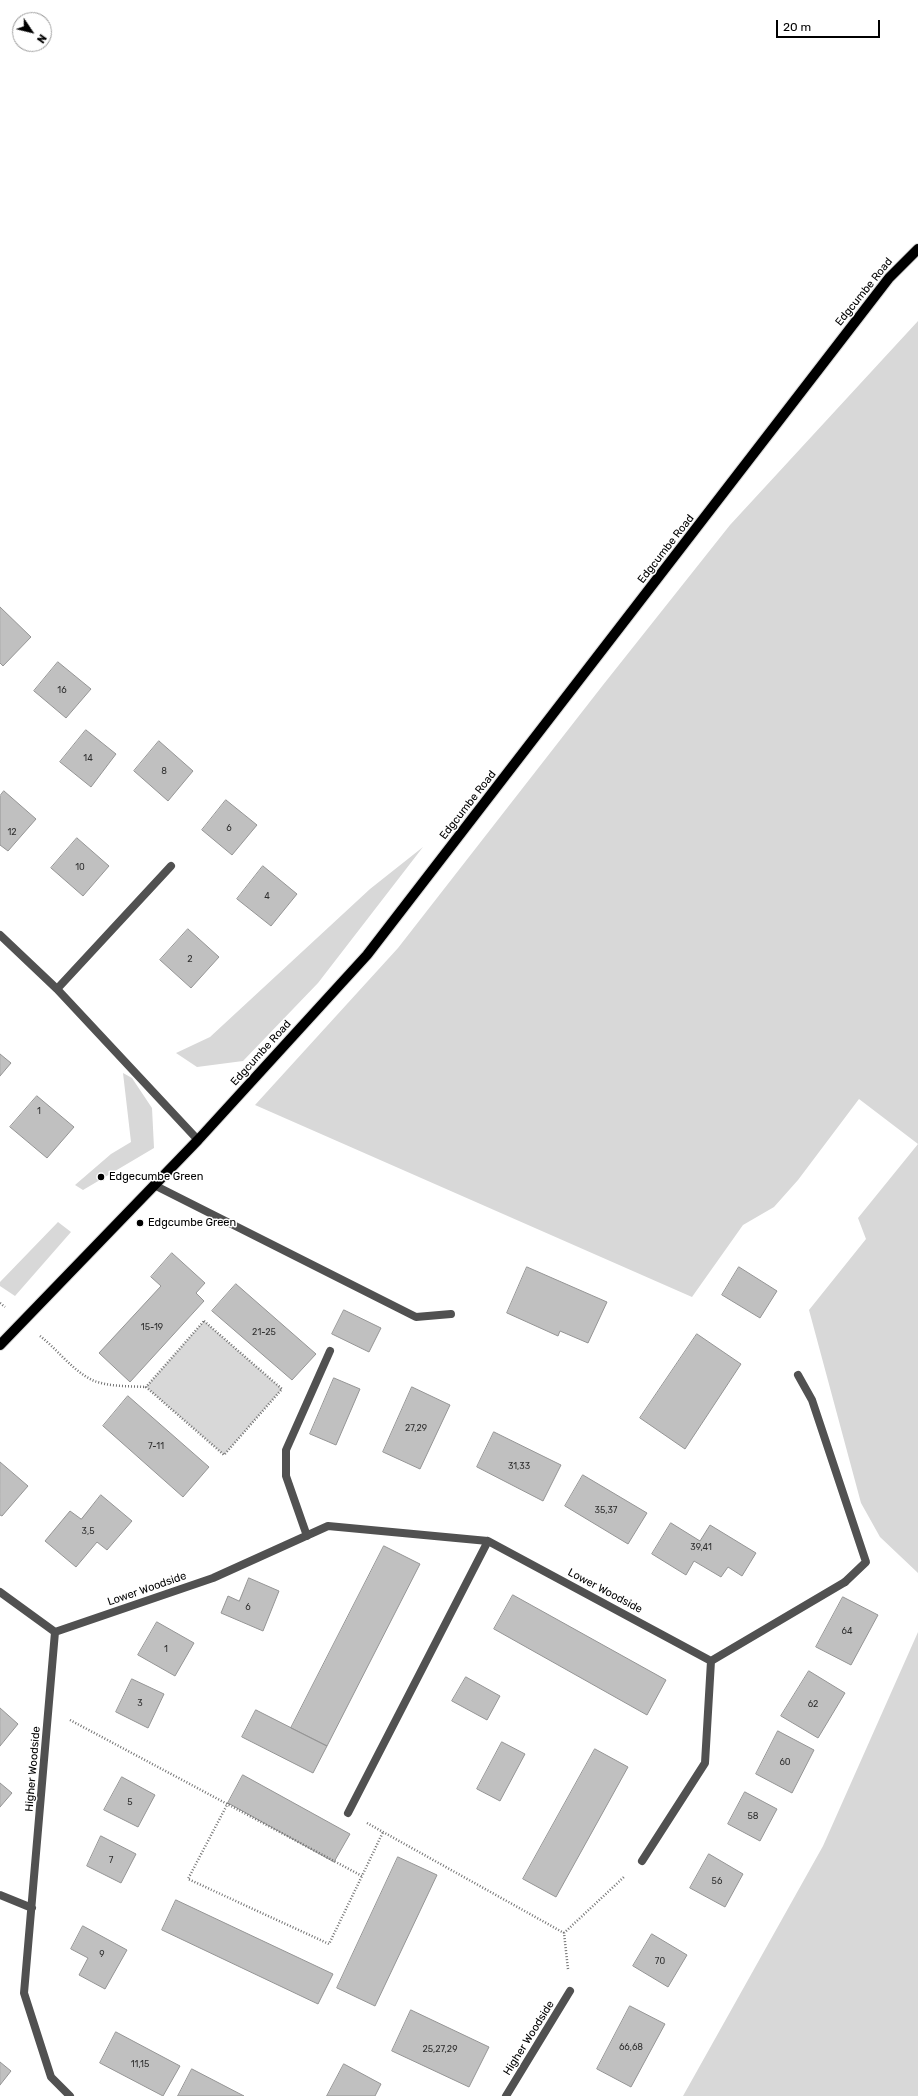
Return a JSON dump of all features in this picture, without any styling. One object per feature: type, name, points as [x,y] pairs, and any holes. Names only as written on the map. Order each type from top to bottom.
[{"type":"main road","name":"Edgcumbe Road","points":[[0,1346],[198,1140],[367,955],[889,278],[918,249]]},
{"type":"street","points":[[57,989],[171,866]]},
{"type":"street","points":[[0,935],[57,989],[198,1140]]},
{"type":"street","points":[[154,1185],[416,1317],[451,1314]]},
{"type":"street","points":[[307,1536],[286,1476],[286,1450],[330,1351]]},
{"type":"street","points":[[642,1861],[705,1762],[711,1660],[845,1582],[866,1562],[812,1400],[798,1375]]},
{"type":"street","name":"Lower Woodside","points":[[55,1632],[213,1578],[328,1526],[488,1541],[711,1660]]},
{"type":"street","points":[[348,1813],[488,1541]]},
{"type":"street","points":[[0,1592],[55,1632]]},
{"type":"street","name":"Higher Woodside","points":[[55,1632],[24,1992],[51,2077],[70,2096]]},
{"type":"street","points":[[0,1895],[32,1908]]},
{"type":"street","name":"Higher Woodside","points":[[506,2096],[570,1991]]},
{"type":"path","points":[[0,1303],[84,1375],[103,1384],[146,1387],[224,1455],[282,1389],[204,1321],[146,1387]]},
{"type":"path","points":[[49,1709],[228,1803],[362,1876]]},
{"type":"path","points":[[228,1803],[188,1879],[329,1944],[383,1832]]},
{"type":"path","points":[[348,1813],[564,1933]]},
{"type":"path","points":[[564,1933],[642,1861]]},
{"type":"path","points":[[564,1933],[570,1991]]},
{"type":"shaded area","points":[[918,321],[918,1144],[859,1099],[798,1180],[774,1207],[743,1225],[692,1297],[255,1105],[398,948],[730,525]]},
{"type":"shaded area","points":[[423,847],[318,983],[243,1061],[197,1067],[176,1053],[210,1037],[370,889]]},
{"type":"shaded area","points":[[123,1073],[132,1078],[152,1108],[154,1148],[83,1190],[75,1185],[111,1154],[131,1142]]},
{"type":"shaded area","points":[[918,1144],[918,1573],[880,1537],[861,1503],[809,1310],[866,1239],[858,1218]]},
{"type":"shaded area","points":[[58,1222],[71,1232],[15,1296],[0,1286],[0,1282]]},
{"type":"shaded area","points":[[204,1321],[282,1389],[224,1455],[146,1387]]},
{"type":"shaded area","points":[[918,1632],[918,2096],[683,2096],[823,1846]]},
{"type":"building","points":[[0,607],[31,637],[3,666],[0,663]]},
{"type":"building","points":[[58,662],[91,689],[66,718],[34,691]]},
{"type":"building","points":[[86,730],[116,754],[91,787],[60,762]]},
{"type":"building","points":[[159,741],[193,771],[168,801],[134,771]]},
{"type":"building","points":[[4,791],[36,819],[8,851],[0,845],[0,796]]},
{"type":"building","points":[[226,800],[257,825],[232,855],[202,830]]},
{"type":"building","points":[[77,838],[109,866],[83,896],[51,868]]},
{"type":"building","points":[[263,866],[297,894],[271,926],[237,899]]},
{"type":"building","points":[[188,929],[219,957],[191,988],[160,960]]},
{"type":"building","points":[[0,1054],[11,1063],[0,1076]]},
{"type":"building","points":[[37,1096],[74,1127],[47,1158],[10,1127]]},
{"type":"building","points":[[172,1253],[205,1283],[196,1293],[204,1301],[130,1382],[99,1353],[161,1286],[151,1277]]},
{"type":"building","points":[[527,1267],[607,1302],[588,1343],[560,1331],[558,1336],[507,1313]]},
{"type":"building","points":[[739,1267],[777,1291],[760,1318],[722,1295]]},
{"type":"building","points":[[236,1284],[316,1354],[292,1380],[212,1311]]},
{"type":"building","points":[[344,1310],[381,1328],[369,1352],[332,1334]]},
{"type":"building","points":[[697,1334],[741,1364],[685,1449],[640,1418]]},
{"type":"building","points":[[334,1378],[360,1389],[336,1445],[310,1434]]},
{"type":"building","points":[[412,1387],[450,1405],[420,1469],[383,1452]]},
{"type":"building","points":[[128,1396],[209,1467],[183,1497],[103,1426]]},
{"type":"building","points":[[494,1432],[561,1465],[543,1501],[477,1467]]},
{"type":"building","points":[[0,1462],[28,1486],[2,1516],[0,1515]]},
{"type":"building","points":[[583,1475],[647,1513],[628,1544],[565,1506]]},
{"type":"building","points":[[101,1495],[132,1521],[107,1550],[97,1542],[76,1567],[45,1541],[70,1511],[81,1519]]},
{"type":"building","points":[[671,1523],[700,1541],[710,1525],[756,1553],[742,1576],[728,1567],[721,1577],[694,1561],[686,1575],[652,1554]]},
{"type":"building","points":[[384,1546],[420,1564],[327,1746],[291,1728]]},
{"type":"building","points":[[249,1578],[279,1591],[263,1631],[221,1613],[228,1596],[239,1601]]},
{"type":"building","points":[[513,1595],[666,1680],[647,1715],[494,1629]]},
{"type":"building","points":[[843,1597],[878,1615],[851,1665],[816,1647]]},
{"type":"building","points":[[157,1622],[194,1643],[175,1676],[138,1655]]},
{"type":"building","points":[[809,1671],[845,1693],[818,1738],[781,1716]]},
{"type":"building","points":[[466,1677],[500,1696],[487,1720],[452,1701]]},
{"type":"building","points":[[132,1679],[164,1694],[148,1728],[116,1712]]},
{"type":"building","points":[[0,1708],[18,1724],[0,1746]]},
{"type":"building","points":[[256,1710],[327,1746],[313,1773],[242,1737]]},
{"type":"building","points":[[778,1731],[814,1750],[792,1793],[756,1774]]},
{"type":"building","points":[[502,1742],[525,1754],[500,1801],[477,1789]]},
{"type":"building","points":[[595,1749],[628,1767],[556,1897],[523,1879]]},
{"type":"building","points":[[243,1775],[350,1834],[334,1862],[228,1803]]},
{"type":"building","points":[[122,1777],[155,1795],[138,1827],[104,1810]]},
{"type":"building","points":[[0,1783],[12,1793],[0,1807]]},
{"type":"building","points":[[745,1792],[777,1809],[760,1841],[728,1824]]},
{"type":"building","points":[[101,1836],[136,1854],[121,1883],[87,1866]]},
{"type":"building","points":[[709,1854],[743,1874],[725,1907],[690,1888]]},
{"type":"building","points":[[398,1857],[437,1875],[375,2006],[337,1988]]},
{"type":"building","points":[[176,1900],[333,1974],[318,2004],[162,1930]]},
{"type":"building","points":[[83,1926],[127,1950],[105,1989],[79,1975],[88,1958],[71,1949]]},
{"type":"building","points":[[652,1934],[687,1955],[668,1987],[633,1966]]},
{"type":"building","points":[[630,2006],[665,2024],[631,2087],[597,2069]]},
{"type":"building","points":[[411,2010],[489,2047],[469,2087],[392,2051]]},
{"type":"building","points":[[116,2032],[180,2066],[163,2096],[100,2063]]},
{"type":"building","points":[[0,2062],[11,2071],[0,2085]]},
{"type":"building","points":[[344,2064],[381,2084],[375,2096],[327,2096]]},
{"type":"building","points":[[192,2069],[244,2096],[178,2096]]},
{"type":"place","name":"Edgecumbe Green","points":[[101,1177]]},
{"type":"place","name":"Edgcumbe Green","points":[[140,1223]]}]
